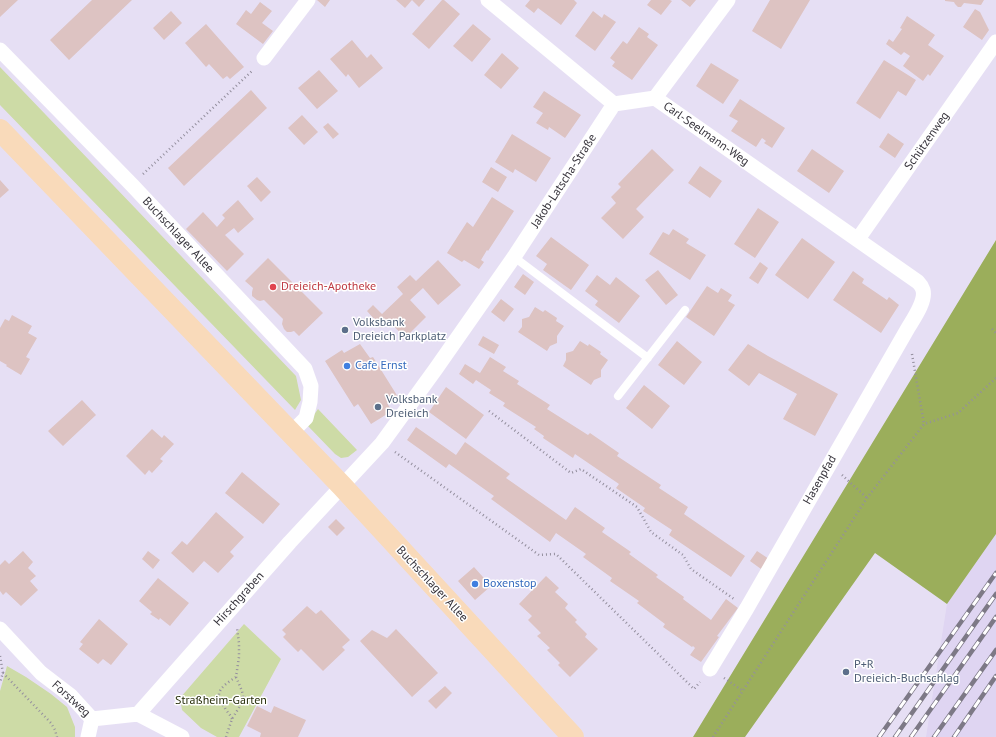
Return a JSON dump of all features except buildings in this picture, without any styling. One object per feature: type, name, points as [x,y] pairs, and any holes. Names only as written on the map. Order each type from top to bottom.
[{"type":"main road","name":"Buchschlager Allee","points":[[0,130],[342,486],[573,737]]},
{"type":"street","points":[[264,58],[308,0]]},
{"type":"street","points":[[488,0],[614,104]]},
{"type":"street","points":[[655,98],[728,0]]},
{"type":"street","name":"Schützenweg","points":[[858,239],[996,42]]},
{"type":"street","name":"Buchschlager Allee","points":[[0,50],[132,185],[305,369],[311,386],[310,402],[306,418],[291,433]]},
{"type":"street","name":"Carl-Seelmann-Weg","points":[[614,104],[655,98],[858,239],[918,282],[923,288]]},
{"type":"street","name":"Jakob-Latscha-Straße","points":[[342,486],[382,443],[439,364],[514,257],[614,104]]},
{"type":"street","name":"Hasenpfad","points":[[710,669],[747,608],[922,303],[923,288]]},
{"type":"street","name":"Hirschgraben","points":[[138,714],[290,542],[342,486]]},
{"type":"street","name":"Forstweg","points":[[0,629],[41,673],[71,696],[92,719],[138,714]]},
{"type":"street","points":[[138,714],[182,737]]},
{"type":"street","points":[[88,737],[92,719]]},
{"type":"lane","points":[[514,257],[648,358]]},
{"type":"lane","points":[[618,396],[685,310]]},
{"type":"path","points":[[132,185],[264,58]]},
{"type":"path","points":[[908,328],[924,424]]},
{"type":"path","points":[[992,329],[996,333]]},
{"type":"path","points":[[713,737],[867,498],[924,424],[958,413],[996,378]]},
{"type":"path","points":[[489,411],[571,473],[581,469],[637,507],[651,532],[683,554],[691,569],[747,608]]},
{"type":"path","points":[[382,443],[539,555],[556,554],[694,689],[710,669],[743,691]]},
{"type":"path","points":[[830,464],[867,498]]},
{"type":"path","points":[[226,737],[232,719],[240,706],[243,696],[236,677],[239,657],[237,626],[228,612]]},
{"type":"path","points":[[0,656],[3,673],[0,682]]},
{"type":"path","points":[[3,673],[51,724],[57,737]]},
{"type":"path","points":[[232,719],[218,696],[225,685],[236,677]]},
{"type":"shaded area","points":[[996,534],[996,737],[926,737],[947,604]]},
{"type":"green space","points":[[0,67],[296,376],[301,400],[295,410],[0,105]]},
{"type":"green space","points":[[996,240],[996,534],[947,604],[875,553],[745,737],[693,737]]},
{"type":"green space","points":[[318,409],[357,450],[348,457],[341,458],[335,454],[307,425]]},
{"type":"green space","name":"Straßheim-Garten","points":[[244,624],[281,659],[239,737],[217,737],[201,728],[182,710],[180,698]]},
{"type":"green space","points":[[7,666],[51,694],[67,707],[75,727],[75,737],[0,737],[0,691]]},
{"type":"railway","points":[[879,737],[996,573]]},
{"type":"railway","points":[[895,737],[996,594]]},
{"type":"railway","points":[[911,737],[996,617]]},
{"type":"railway","points":[[934,737],[996,650]]},
{"type":"railway","points":[[954,737],[996,676]]},
{"type":"place","name":"Dreieich-Apotheke","points":[[273,287]]},
{"type":"place","name":"Volksbank Dreieich Parkplatz","points":[[345,330]]},
{"type":"place","name":"Cafe Ernst","points":[[347,366]]},
{"type":"place","name":"Volksbank Dreieich","points":[[378,407]]},
{"type":"place","name":"Boxenstop","points":[[475,584]]},
{"type":"place","name":"P+R Dreieich-Buchschlag","points":[[846,672]]}]
